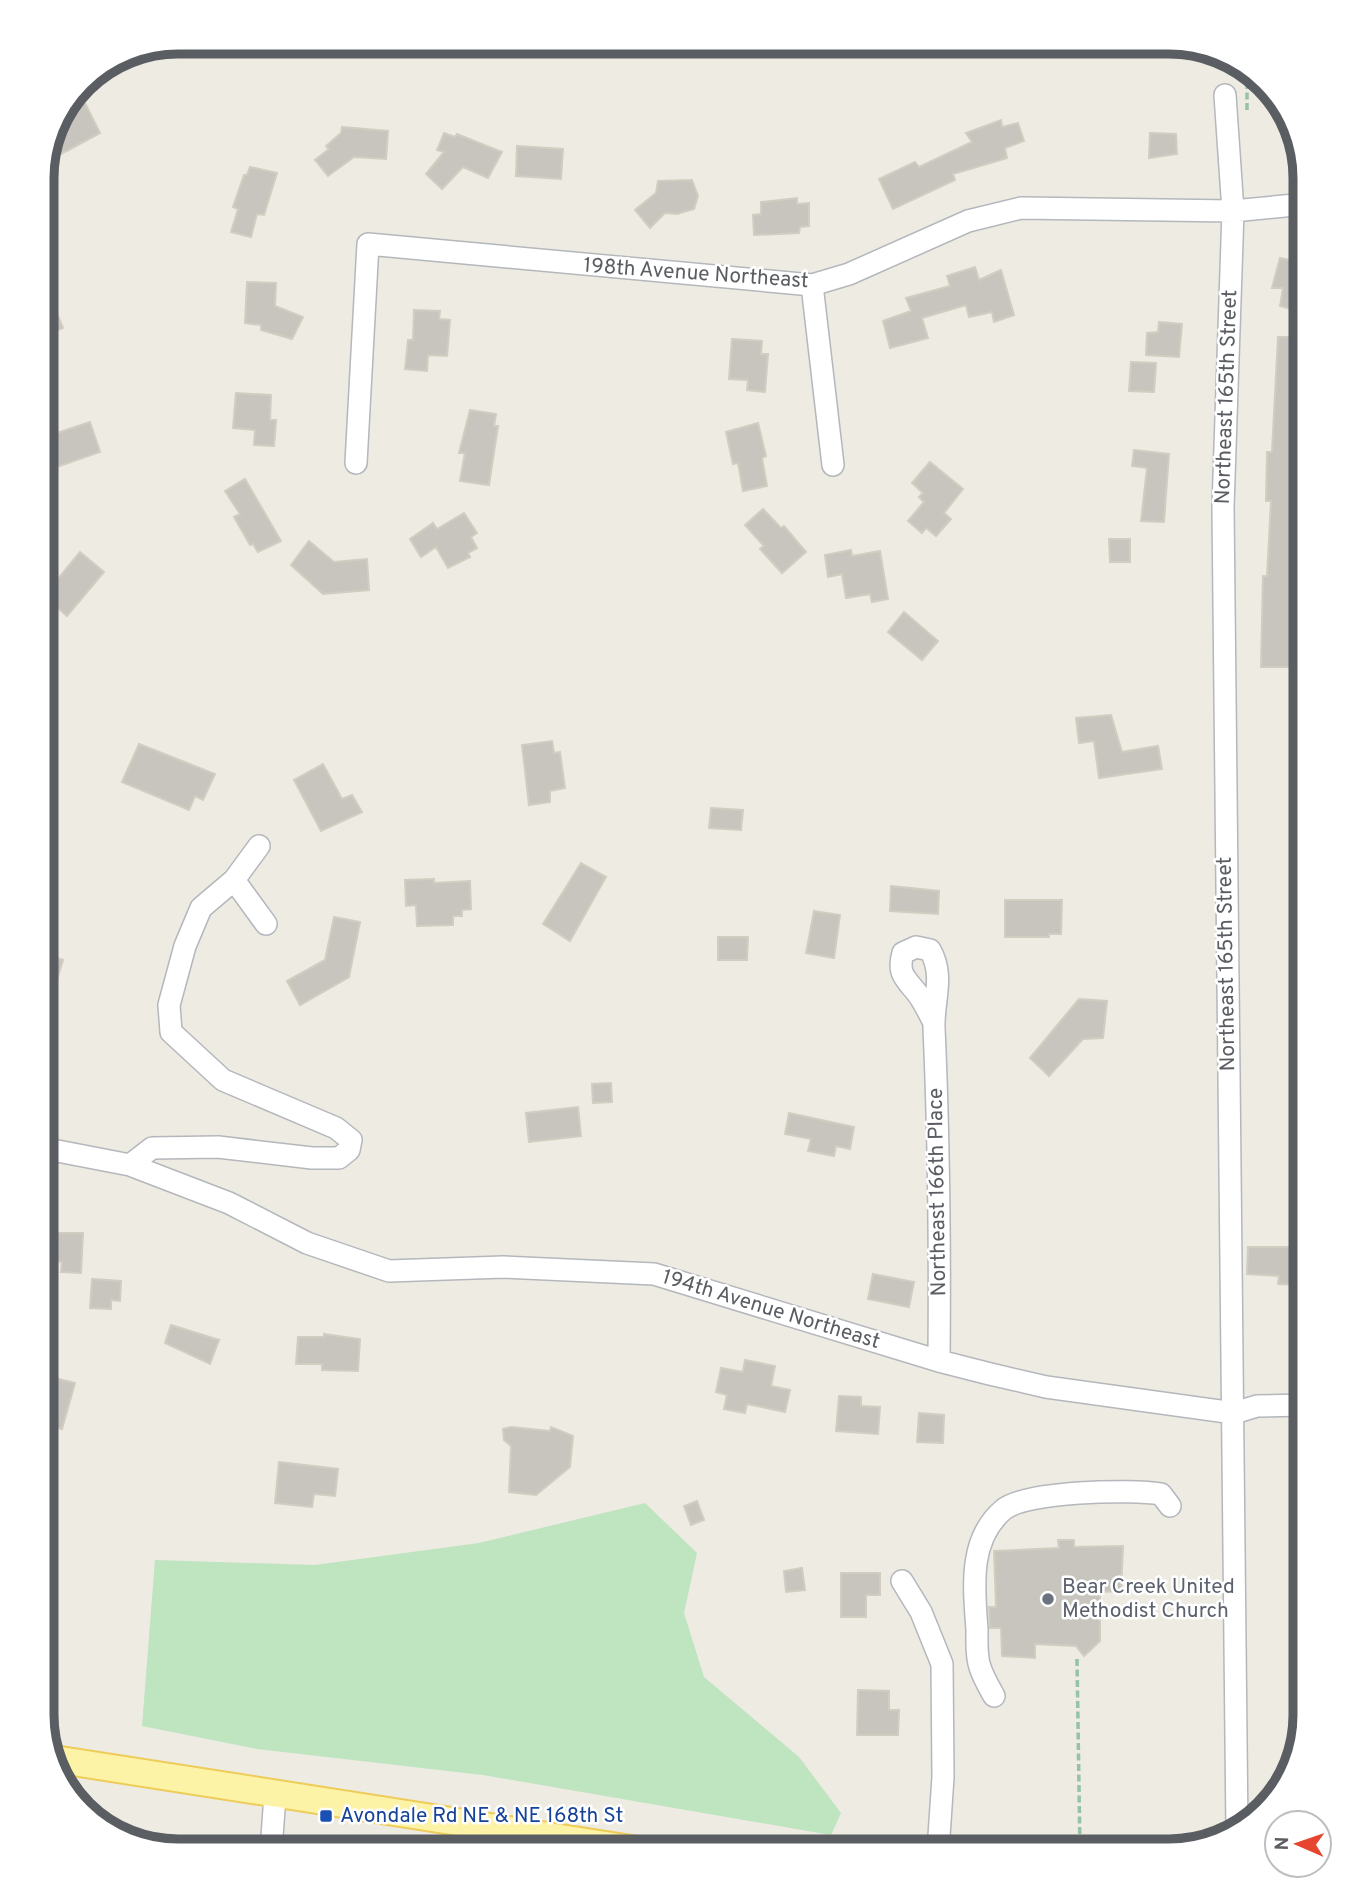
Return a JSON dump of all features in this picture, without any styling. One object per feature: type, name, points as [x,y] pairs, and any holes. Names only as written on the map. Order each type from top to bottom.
[{"type":"main road","points":[[63,1761],[275,1796],[559,1838]]},
{"type":"street","name":"Northeast 165th Street","points":[[1225,95],[1233,211],[1223,507],[1237,1818]]},
{"type":"street","name":"198th Avenue Northeast","points":[[356,463],[368,244],[812,285],[849,274],[968,222],[1021,208],[1233,211],[1293,205]]},
{"type":"street","points":[[812,285],[833,465]]},
{"type":"street","points":[[130,1165],[152,1148],[218,1147],[312,1158],[339,1158],[349,1150],[351,1140],[336,1128],[262,1100],[223,1080],[172,1032],[169,1005],[185,946],[201,908],[234,880],[259,846]]},
{"type":"street","points":[[234,880],[266,924]]},
{"type":"street","name":"Northeast 166th Place","points":[[934,1023],[939,1361]]},
{"type":"street","name":"194th Avenue Northeast","points":[[54,1150],[130,1165],[229,1203],[307,1242],[389,1271],[503,1267],[654,1274],[939,1361],[1046,1387],[1234,1413],[1257,1406],[1293,1405]]},
{"type":"street","points":[[994,1696],[979,1666],[974,1598],[976,1558],[986,1530],[1005,1508],[1048,1497],[1133,1490],[1161,1494],[1170,1506]]},
{"type":"street","points":[[902,1581],[921,1612],[942,1664],[943,1777],[939,1839]]},
{"type":"street","points":[[272,1838],[275,1796]]},
{"type":"path","points":[[1077,1658],[1080,1839]]},
{"type":"green space","points":[[645,1503],[697,1553],[684,1613],[704,1677],[799,1757],[841,1813],[831,1835],[483,1775],[257,1749],[142,1726],[155,1560],[315,1565],[479,1543]]},
{"type":"building","points":[[83,99],[100,133],[59,155],[58,146],[67,123]]},
{"type":"building","points":[[1001,120],[1002,127],[1018,123],[1024,141],[1005,148],[1007,158],[953,174],[955,180],[893,209],[879,179],[915,162],[919,167],[972,142],[966,133]]},
{"type":"building","points":[[342,127],[388,131],[386,159],[354,157],[328,176],[315,160],[329,149],[326,146],[341,133]]},
{"type":"building","points":[[444,133],[455,137],[457,134],[502,152],[488,178],[463,167],[442,189],[426,174],[444,152],[437,150]]},
{"type":"building","points":[[1150,133],[1176,134],[1177,154],[1149,158]]},
{"type":"building","points":[[517,146],[563,149],[561,179],[516,176]]},
{"type":"building","points":[[250,167],[277,173],[264,215],[257,214],[251,237],[231,232],[238,209],[233,207],[244,175],[247,175]]},
{"type":"building","points":[[692,180],[698,196],[694,209],[677,214],[665,213],[650,228],[635,210],[656,193],[658,181]]},
{"type":"building","points":[[797,198],[797,204],[809,203],[809,226],[800,227],[799,233],[754,235],[753,215],[761,214],[761,202]]},
{"type":"building","points":[[1280,258],[1293,261],[1293,310],[1280,306],[1283,288],[1272,288]]},
{"type":"building","points":[[975,267],[979,280],[1001,270],[1014,315],[994,322],[992,312],[969,317],[966,305],[922,318],[928,338],[890,348],[883,321],[911,311],[906,298],[950,286],[947,276]]},
{"type":"building","points":[[247,282],[276,283],[275,306],[303,317],[292,339],[261,330],[261,325],[245,323]]},
{"type":"building","points":[[55,308],[63,328],[55,331]]},
{"type":"building","points":[[414,310],[440,311],[439,319],[450,320],[447,356],[428,355],[427,371],[405,369],[408,340],[413,340]]},
{"type":"building","points":[[1159,322],[1182,324],[1179,357],[1146,355],[1147,333],[1158,332]]},
{"type":"building","points":[[1278,337],[1293,337],[1291,667],[1261,667],[1263,576],[1267,576],[1271,501],[1266,501],[1267,452],[1272,452]]},
{"type":"building","points":[[732,339],[762,341],[761,354],[768,354],[765,392],[747,390],[748,380],[729,379]]},
{"type":"building","points":[[1131,362],[1156,363],[1154,392],[1129,391]]},
{"type":"building","points":[[236,393],[271,395],[270,420],[276,420],[274,446],[254,445],[255,430],[233,428]]},
{"type":"building","points":[[470,410],[496,414],[494,426],[498,426],[489,485],[460,481],[465,453],[459,453]]},
{"type":"building","points":[[90,422],[100,452],[55,468],[55,434]]},
{"type":"building","points":[[758,423],[766,456],[762,458],[767,486],[743,491],[738,463],[733,464],[726,432]]},
{"type":"building","points":[[1134,450],[1169,454],[1164,522],[1141,521],[1147,468],[1132,466]]},
{"type":"building","points":[[930,462],[963,489],[944,513],[951,519],[936,536],[926,528],[922,533],[908,521],[924,502],[919,497],[923,493],[912,483]]},
{"type":"building","points":[[245,479],[281,541],[258,552],[253,544],[250,545],[234,517],[240,514],[225,491]]},
{"type":"building","points":[[763,509],[781,528],[784,526],[806,552],[782,573],[760,549],[764,546],[745,525]]},
{"type":"building","points":[[464,513],[477,533],[471,537],[477,548],[468,553],[470,557],[448,568],[436,547],[421,557],[410,539],[433,523],[437,529]]},
{"type":"building","points":[[1109,539],[1130,539],[1130,562],[1110,562]]},
{"type":"building","points":[[309,541],[334,562],[367,559],[369,590],[323,594],[291,565]]},
{"type":"building","points":[[851,550],[852,556],[880,551],[888,599],[872,602],[870,594],[846,598],[842,574],[828,577],[825,555]]},
{"type":"building","points":[[80,552],[104,572],[67,616],[55,605],[55,583]]},
{"type":"building","points":[[904,612],[938,641],[922,660],[888,632]]},
{"type":"building","points":[[1111,715],[1122,752],[1158,746],[1162,769],[1099,778],[1094,741],[1079,743],[1076,718]]},
{"type":"building","points":[[552,741],[554,753],[560,752],[565,788],[550,791],[550,802],[529,805],[522,745]]},
{"type":"building","points":[[139,744],[215,774],[203,800],[195,796],[189,810],[122,782]]},
{"type":"building","points":[[323,764],[342,799],[352,795],[362,812],[321,831],[294,780]]},
{"type":"building","points":[[711,808],[743,810],[741,830],[709,828]]},
{"type":"building","points":[[581,863],[606,877],[570,941],[543,924]]},
{"type":"building","points":[[434,879],[434,883],[470,881],[471,909],[462,910],[462,916],[453,916],[453,925],[417,926],[416,905],[406,906],[405,880]]},
{"type":"building","points":[[891,886],[939,891],[938,914],[890,911]]},
{"type":"building","points":[[1005,900],[1062,900],[1061,934],[1049,934],[1049,937],[1005,937]]},
{"type":"building","points":[[814,911],[840,915],[834,958],[806,953]]},
{"type":"building","points":[[334,917],[360,922],[349,977],[300,1005],[287,981],[325,960]]},
{"type":"building","points":[[718,937],[748,937],[747,960],[718,960]]},
{"type":"building","points":[[54,957],[63,960],[54,982]]},
{"type":"building","points":[[1079,999],[1107,1001],[1103,1038],[1083,1039],[1049,1076],[1030,1058]]},
{"type":"building","points":[[611,1083],[612,1102],[593,1103],[592,1084]]},
{"type":"building","points":[[578,1107],[581,1136],[529,1142],[526,1113]]},
{"type":"building","points":[[789,1113],[854,1127],[850,1149],[836,1146],[834,1156],[808,1151],[811,1139],[785,1134]]},
{"type":"building","points":[[54,1233],[83,1233],[81,1273],[61,1272],[62,1262],[54,1262]]},
{"type":"building","points":[[1248,1247],[1293,1247],[1293,1285],[1278,1284],[1279,1276],[1247,1274]]},
{"type":"building","points":[[873,1274],[914,1282],[909,1307],[868,1299]]},
{"type":"building","points":[[92,1279],[121,1281],[120,1301],[111,1300],[111,1309],[90,1308]]},
{"type":"building","points":[[171,1325],[219,1340],[210,1364],[165,1343]]},
{"type":"building","points":[[324,1334],[360,1339],[358,1371],[322,1370],[322,1364],[296,1364],[298,1337],[324,1337]]},
{"type":"building","points":[[745,1360],[775,1366],[771,1386],[790,1390],[785,1412],[747,1404],[745,1413],[724,1409],[727,1395],[716,1392],[721,1368],[743,1372]]},
{"type":"building","points":[[54,1378],[75,1383],[62,1429],[54,1427]]},
{"type":"building","points":[[839,1396],[861,1397],[861,1406],[880,1407],[878,1434],[836,1431]]},
{"type":"building","points":[[919,1413],[944,1415],[943,1443],[917,1442]]},
{"type":"building","points":[[511,1427],[550,1431],[551,1427],[573,1436],[570,1467],[536,1495],[509,1492],[511,1446],[504,1440],[503,1429]]},
{"type":"building","points":[[279,1462],[338,1469],[335,1496],[314,1494],[312,1507],[275,1503]]},
{"type":"building","points":[[697,1501],[704,1520],[691,1525],[684,1506]]},
{"type":"building","name":"Bear Creek United Methodist Church","points":[[1058,1540],[1074,1540],[1074,1547],[1123,1546],[1121,1591],[1100,1592],[1100,1641],[1084,1656],[1076,1646],[1035,1644],[1035,1658],[1002,1656],[1001,1628],[990,1628],[989,1607],[996,1607],[994,1551],[1059,1548]]},
{"type":"building","points":[[802,1568],[805,1590],[786,1592],[784,1571]]},
{"type":"building","points":[[841,1573],[880,1573],[880,1595],[866,1595],[866,1617],[841,1617]]},
{"type":"building","points":[[858,1690],[889,1691],[889,1710],[899,1710],[898,1735],[857,1735]]},
{"type":"place","name":"Bear Creek United Methodist Church","points":[[1048,1599]]},
{"type":"place","name":"Avondale Rd NE & NE 168th St","points":[[326,1816]]}]
